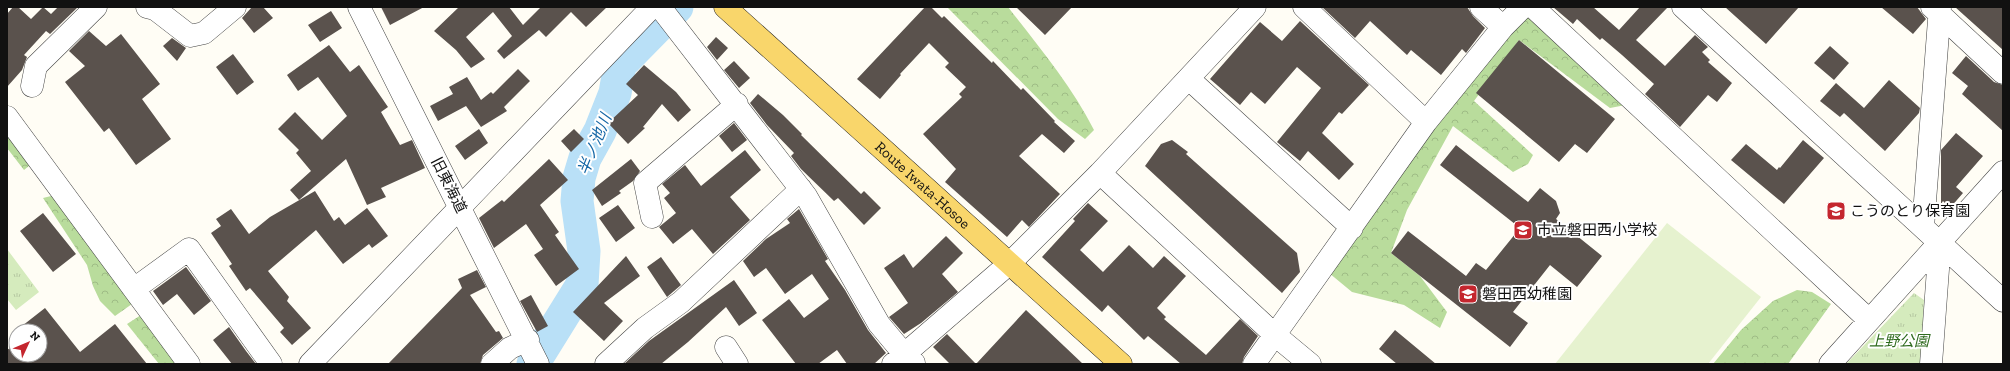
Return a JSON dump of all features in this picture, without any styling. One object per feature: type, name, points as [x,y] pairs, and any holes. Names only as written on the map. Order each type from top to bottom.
[{"type":"main road","name":"Route Iwata-Hosoe","points":[[724,7],[1121,364]]},
{"type":"street","points":[[32,86],[36,66],[96,7]]},
{"type":"street","points":[[147,7],[155,9],[190,36],[204,33],[235,7]]},
{"type":"street","points":[[310,364],[652,7]]},
{"type":"street","points":[[660,7],[737,104],[801,190],[879,324],[905,362],[1010,263],[1100,173],[1189,79],[1254,7]]},
{"type":"street","points":[[1304,7],[1426,122]]},
{"type":"street","points":[[1481,7],[1503,27]]},
{"type":"street","points":[[1254,364],[1426,122],[1503,27],[1522,7]]},
{"type":"street","points":[[1533,7],[1869,320]]},
{"type":"street","points":[[1683,7],[2003,301]]},
{"type":"street","name":"旧東海道","points":[[364,9],[460,207],[528,340],[538,364]]},
{"type":"street","points":[[1923,227],[1937,9]]},
{"type":"street","points":[[1937,9],[2003,73]]},
{"type":"street","points":[[1189,79],[1352,228]]},
{"type":"street","points":[[652,217],[645,183],[737,104]]},
{"type":"street","points":[[7,117],[188,364]]},
{"type":"street","points":[[1830,364],[2003,172]]},
{"type":"street","points":[[1100,173],[1276,335],[1310,364]]},
{"type":"street","points":[[606,364],[645,328],[681,302],[801,190]]},
{"type":"street","points":[[1931,364],[1940,242]]},
{"type":"street","points":[[134,289],[189,249],[271,364]]},
{"type":"street","points":[[492,364],[510,348],[528,340]]},
{"type":"green space","points":[[947,7],[1008,7],[1065,82],[1094,130],[1085,139],[1058,119]]},
{"type":"green space","points":[[1527,8],[1636,103],[1610,108],[1519,40],[1474,101],[1533,155],[1528,164],[1513,172],[1453,126],[1407,210],[1391,253],[1420,276],[1447,312],[1440,328],[1404,305],[1352,292],[1323,268]]},
{"type":"green space","points":[[7,121],[35,161],[24,170],[7,148]]},
{"type":"green space","points":[[63,193],[132,304],[115,316],[100,301],[93,286],[87,265],[43,198]]},
{"type":"green space","points":[[1667,223],[1761,297],[1708,364],[1555,364]]},
{"type":"green space","points":[[7,249],[39,292],[16,310],[7,299]]},
{"type":"green space","points":[[1797,290],[1812,292],[1831,304],[1788,364],[1713,364],[1741,330],[1773,301]]},
{"type":"green space","name":"上野公園","points":[[1914,293],[1924,300],[1921,364],[1846,364]]},
{"type":"green space","points":[[141,315],[176,364],[159,364],[127,324]]},
{"type":"building","points":[[13,7],[18,7],[31,19],[43,7],[51,14],[58,7],[78,7],[50,34],[46,31],[24,55],[27,57],[22,70],[7,87],[7,14]]},
{"type":"building","points":[[252,7],[263,7],[273,18],[254,33],[242,18]]},
{"type":"building","points":[[381,7],[424,7],[390,25]]},
{"type":"building","points":[[459,7],[509,7],[523,25],[541,7],[607,7],[586,27],[571,12],[546,37],[539,30],[504,59],[497,51],[512,36],[493,12],[466,37],[485,59],[471,68],[456,50],[434,31]]},
{"type":"building","points":[[925,7],[931,7],[942,18],[944,16],[992,63],[993,61],[1021,90],[1023,88],[1055,121],[1054,122],[1075,141],[1064,153],[1042,134],[1019,156],[1060,194],[1029,227],[1022,220],[1007,237],[945,182],[956,169],[923,134],[962,97],[959,94],[966,87],[945,67],[949,63],[929,43],[900,74],[901,75],[880,99],[857,79]]},
{"type":"building","points":[[1016,7],[1072,7],[1045,35]]},
{"type":"building","points":[[1322,7],[1467,7],[1473,16],[1485,28],[1466,53],[1462,49],[1441,75],[1411,50],[1407,55],[1370,21],[1355,38]]},
{"type":"building","points":[[1553,7],[1593,7],[1619,30],[1640,7],[1668,7],[1636,40],[1665,66],[1695,35],[1708,47],[1702,52],[1710,60],[1708,62],[1732,83],[1717,102],[1708,95],[1680,127],[1645,94],[1654,84],[1602,38],[1600,40],[1577,19],[1573,24]]},
{"type":"building","points":[[1725,7],[1799,7],[1766,44]]},
{"type":"building","points":[[1881,7],[1917,7],[1926,19],[1913,34]]},
{"type":"building","points":[[1955,7],[2003,7],[2003,50]]},
{"type":"building","points":[[331,11],[342,28],[320,42],[308,25]]},
{"type":"building","points":[[1300,21],[1369,85],[1342,114],[1339,112],[1322,133],[1354,164],[1339,180],[1308,151],[1300,161],[1277,142],[1321,88],[1297,67],[1265,104],[1251,92],[1240,105],[1210,79],[1260,22],[1282,41]]},
{"type":"building","points":[[89,31],[106,46],[121,34],[160,84],[142,99],[171,139],[136,165],[109,128],[104,132],[65,82],[85,66],[69,51]]},
{"type":"building","points":[[716,37],[728,48],[717,60],[707,47]]},
{"type":"building","points":[[172,38],[186,48],[177,61],[163,46]]},
{"type":"building","points":[[1519,40],[1615,119],[1587,153],[1575,144],[1559,162],[1476,93]]},
{"type":"building","points":[[329,45],[350,72],[359,65],[388,107],[381,112],[400,145],[412,140],[425,168],[381,188],[386,197],[367,205],[346,159],[299,200],[290,190],[311,171],[296,153],[299,150],[278,129],[295,112],[322,140],[347,116],[318,77],[298,91],[287,75]]},
{"type":"building","points":[[1830,46],[1849,63],[1834,80],[1814,63]]},
{"type":"building","points":[[233,54],[254,82],[237,95],[216,67]]},
{"type":"building","points":[[1966,56],[1994,82],[2003,85],[2003,131],[1962,94],[1968,86],[1952,73]]},
{"type":"building","points":[[734,61],[750,78],[739,88],[724,70]]},
{"type":"building","points":[[644,65],[676,92],[691,110],[678,122],[662,104],[643,127],[645,128],[628,144],[608,123],[638,95],[626,84]]},
{"type":"building","points":[[518,69],[530,81],[504,107],[507,111],[481,127],[466,106],[438,121],[430,106],[453,94],[449,87],[467,77],[481,100],[491,92],[493,94]]},
{"type":"building","points":[[1889,80],[1920,108],[1919,113],[1885,151],[1844,113],[1840,117],[1820,101],[1836,83],[1864,108]]},
{"type":"building","points":[[758,94],[783,115],[802,134],[801,135],[861,194],[864,191],[881,208],[864,225],[838,198],[834,201],[801,169],[791,156],[794,153],[767,125],[750,103]]},
{"type":"building","points":[[734,123],[747,140],[732,152],[719,136]]},
{"type":"building","points":[[479,129],[488,143],[465,160],[455,146]]},
{"type":"building","points":[[574,129],[584,139],[571,152],[561,141]]},
{"type":"building","points":[[1956,133],[1983,156],[1956,187],[1963,193],[1950,208],[1943,201],[1941,204],[1941,150]]},
{"type":"building","points":[[1172,140],[1188,152],[1186,154],[1297,253],[1300,272],[1282,293],[1145,166],[1161,144]]},
{"type":"building","points":[[1803,140],[1824,158],[1784,204],[1731,160],[1746,144],[1777,170]]},
{"type":"building","points":[[1456,145],[1528,202],[1540,188],[1556,201],[1560,213],[1556,219],[1602,256],[1577,287],[1550,265],[1513,312],[1528,323],[1510,347],[1391,253],[1408,231],[1466,276],[1476,263],[1486,270],[1520,228],[1440,165]]},
{"type":"building","points":[[745,150],[761,170],[730,197],[750,220],[713,254],[692,229],[673,244],[659,227],[676,213],[664,198],[670,193],[662,184],[685,165],[701,186]]},
{"type":"building","points":[[549,159],[568,180],[540,205],[559,232],[555,235],[579,269],[556,286],[534,255],[543,249],[526,224],[494,248],[479,218],[502,200],[504,202]]},
{"type":"building","points":[[631,159],[640,171],[633,181],[619,191],[621,193],[602,206],[592,190]]},
{"type":"building","points":[[315,191],[334,221],[339,217],[345,225],[367,208],[388,236],[372,248],[369,244],[343,264],[316,230],[268,271],[289,297],[287,301],[311,328],[292,345],[280,332],[284,328],[250,288],[246,291],[229,266],[232,264],[211,233],[221,226],[216,219],[231,209],[249,234],[270,217]]},
{"type":"building","points":[[1088,203],[1108,221],[1080,250],[1103,272],[1129,245],[1153,268],[1164,256],[1186,276],[1157,308],[1166,317],[1164,319],[1206,355],[1240,319],[1258,336],[1244,357],[1242,364],[1181,364],[1148,336],[1144,340],[1108,305],[1102,312],[1042,257],[1075,221],[1073,219]]},
{"type":"building","points":[[618,205],[635,228],[616,242],[599,218]]},
{"type":"building","points":[[799,209],[828,259],[825,261],[845,290],[868,330],[886,353],[874,364],[847,364],[837,350],[818,364],[796,364],[762,320],[789,299],[804,318],[829,299],[812,274],[785,294],[766,268],[754,277],[743,261],[766,239],[790,223],[787,219]]},
{"type":"building","points":[[43,213],[76,254],[53,272],[20,231]]},
{"type":"building","points":[[946,236],[963,253],[942,274],[958,292],[921,323],[904,334],[889,317],[908,303],[884,268],[904,254],[913,268]]},
{"type":"building","points":[[626,256],[640,276],[604,303],[623,321],[604,341],[573,312]]},
{"type":"building","points":[[661,257],[681,285],[667,297],[647,267]]},
{"type":"building","points":[[186,267],[211,301],[194,315],[177,294],[163,305],[153,291]]},
{"type":"building","points":[[477,270],[486,287],[470,295],[496,332],[499,331],[503,338],[483,355],[480,364],[388,364],[462,288],[458,279]]},
{"type":"building","points":[[734,280],[757,313],[739,326],[726,307],[688,342],[661,364],[624,364],[649,341]]},
{"type":"building","points":[[531,295],[548,326],[537,332],[520,301]]},
{"type":"building","points":[[45,308],[80,352],[115,324],[147,364],[7,364],[8,349],[8,363],[48,363],[48,323],[26,323]]},
{"type":"building","points":[[1026,310],[1083,364],[976,364]]},
{"type":"building","points":[[229,327],[256,364],[232,364],[213,340]]},
{"type":"building","points":[[1395,330],[1436,364],[1397,364],[1379,349]]},
{"type":"building","points":[[947,334],[976,364],[950,364],[933,347]]},
{"type":"waterway","name":"半ノ池川","points":[[533,364],[582,285],[584,251],[577,201],[579,178],[585,158],[600,131],[615,93],[620,65],[677,7]]},
{"type":"place","name":"こうのとり保育園","points":[[1836,211]]},
{"type":"place","name":"市立磐田西小学校","points":[[1523,230]]},
{"type":"place","name":"磐田西幼稚園","points":[[1468,294]]}]
